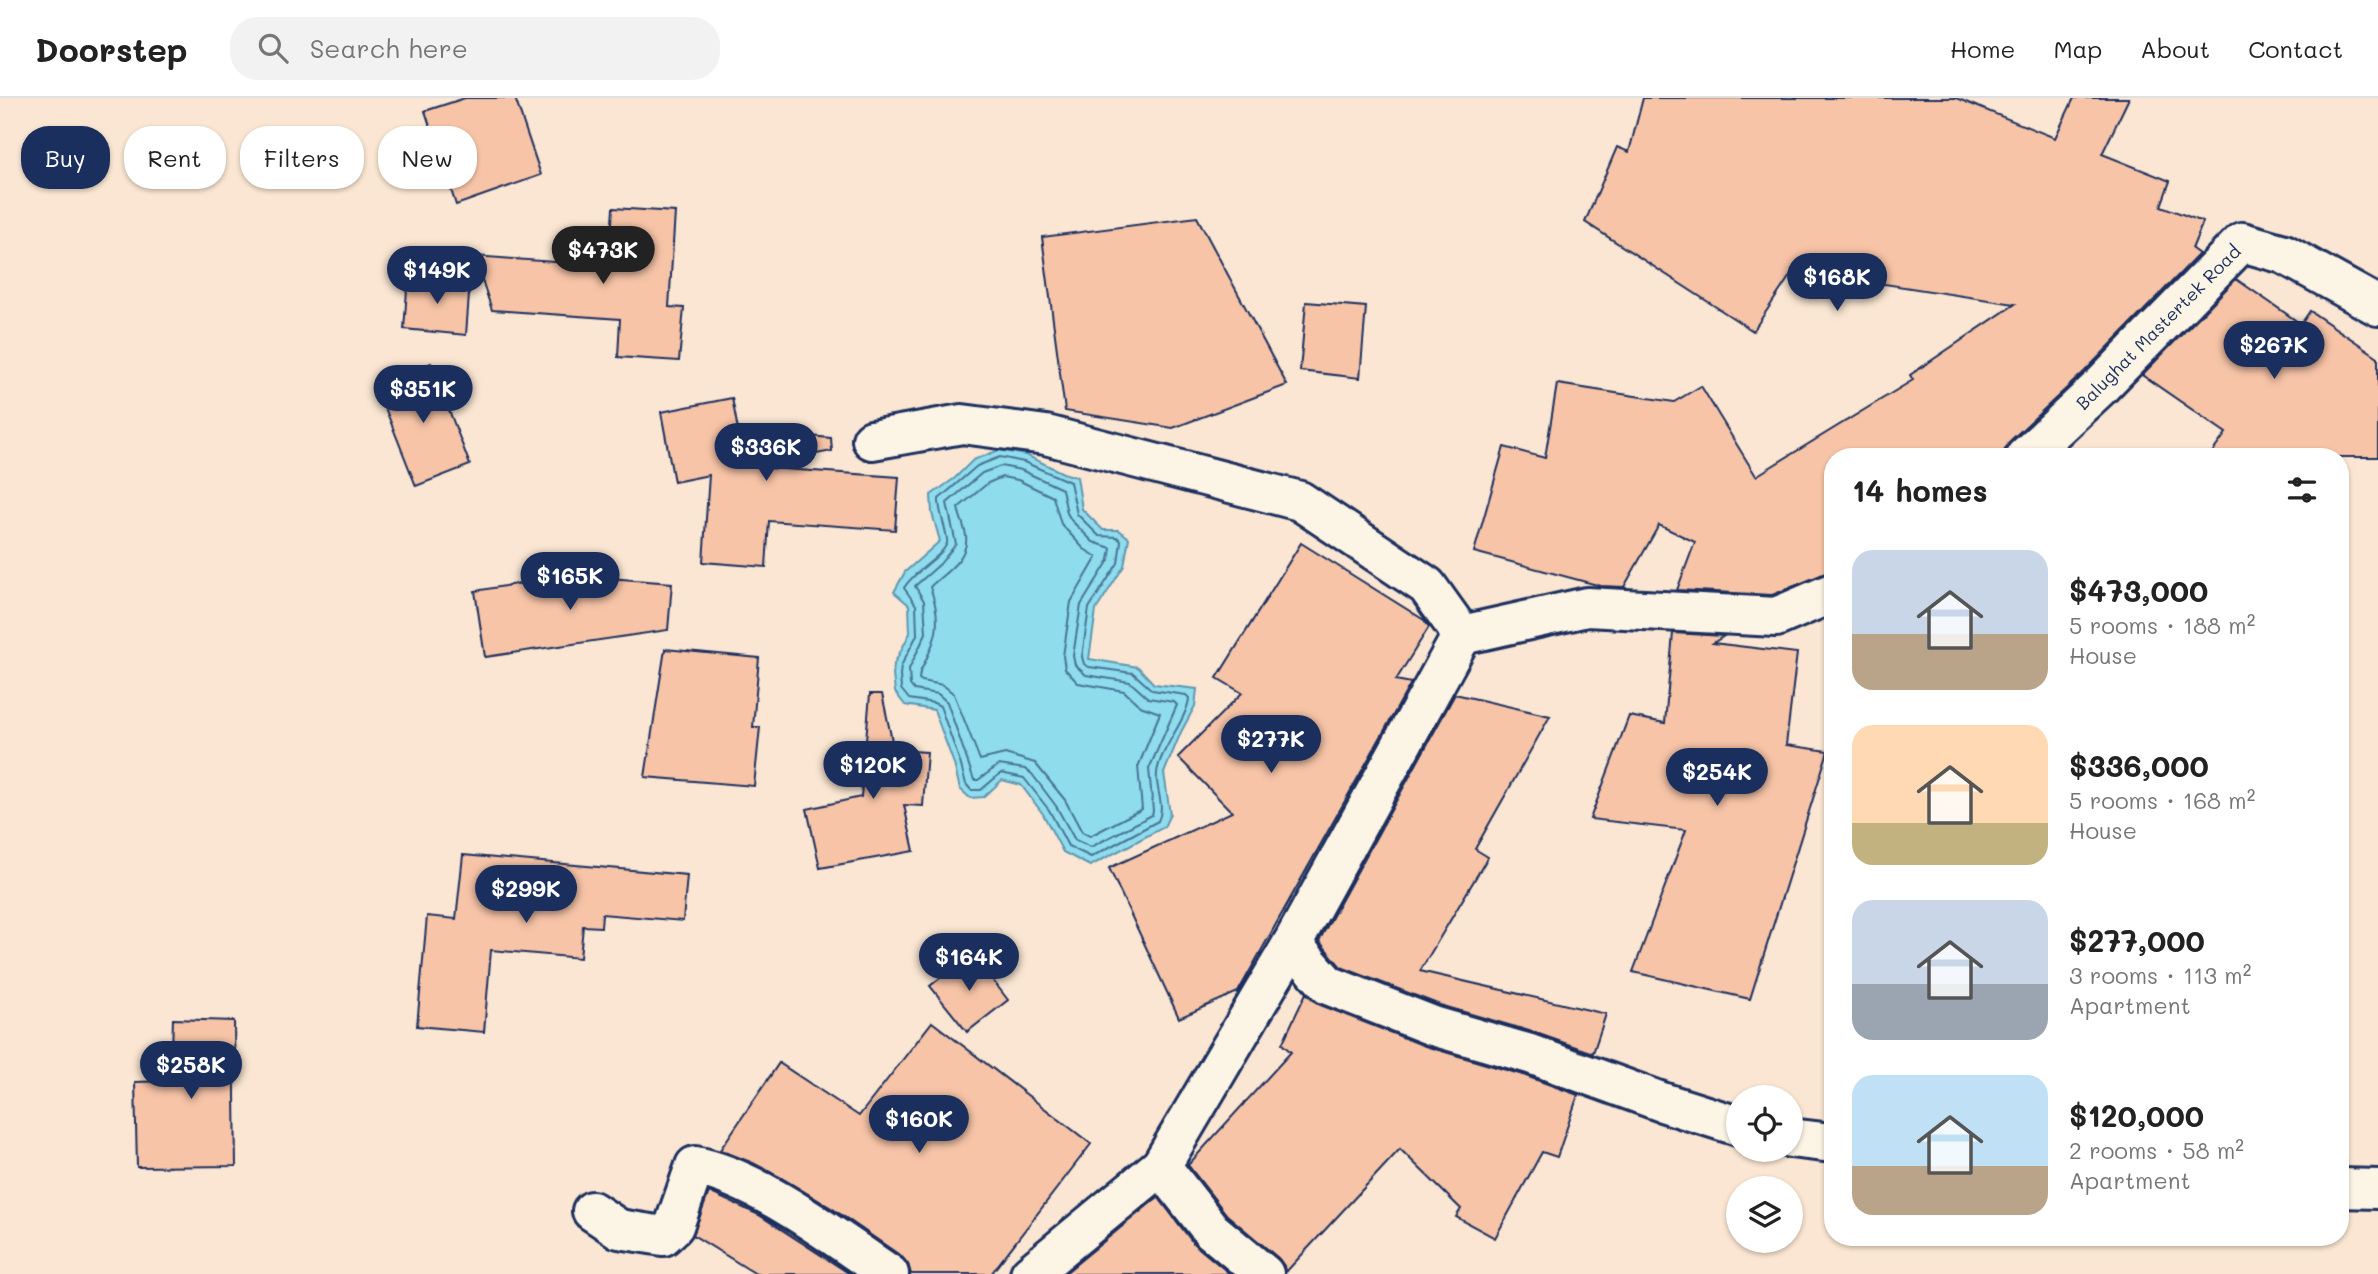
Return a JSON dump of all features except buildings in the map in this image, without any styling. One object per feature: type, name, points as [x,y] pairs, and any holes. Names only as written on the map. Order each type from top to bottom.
[{"type":"street","name":"Balughat Mastertek Road","points":[[2035,448],[2099,388],[2242,242],[2284,254],[2378,306]]},
{"type":"street","points":[[872,440],[962,424],[1046,435],[1300,501],[1427,586],[1462,635]]},
{"type":"street","points":[[1030,1274],[1161,1167],[1292,944],[1462,635],[1587,607],[1776,617],[1824,596]]},
{"type":"street","points":[[1292,944],[1328,985],[1433,1026],[1530,1054],[1726,1122]]},
{"type":"street","points":[[1803,1140],[1824,1142]]},
{"type":"street","points":[[592,1211],[619,1229],[663,1236],[674,1226],[695,1166],[715,1170],[769,1196],[889,1274]]},
{"type":"street","points":[[1161,1167],[1211,1230],[1264,1274]]},
{"type":"street","points":[[2349,1188],[2378,1189]]},
{"type":"water","points":[[999,450],[1026,455],[1077,477],[1082,509],[1103,530],[1119,530],[1129,538],[1124,566],[1096,610],[1089,659],[1138,667],[1154,684],[1197,689],[1195,706],[1164,773],[1170,814],[1164,827],[1090,866],[1063,852],[1043,814],[1021,785],[1002,780],[984,797],[970,798],[960,789],[954,764],[934,710],[905,705],[895,692],[894,664],[910,633],[909,605],[894,592],[905,572],[940,541],[932,513],[931,495],[955,478],[973,460]]}]
